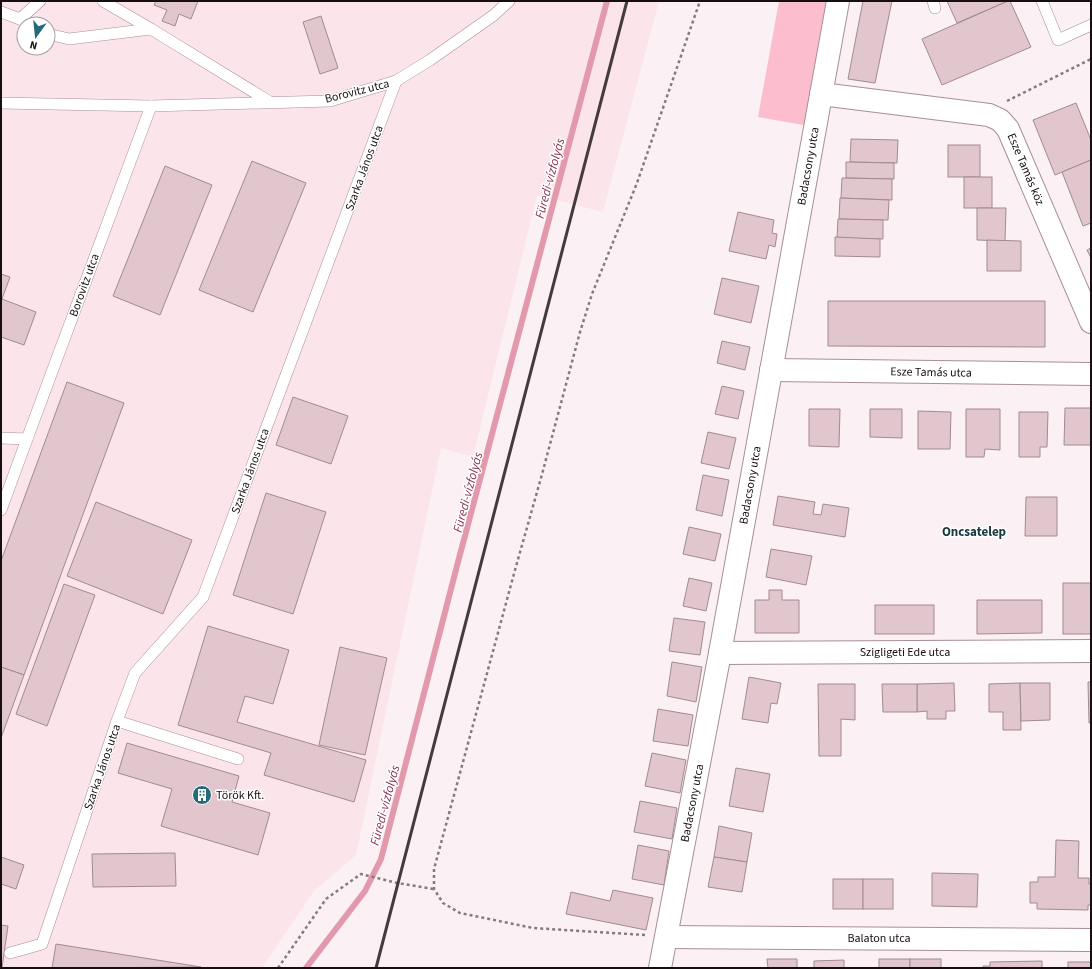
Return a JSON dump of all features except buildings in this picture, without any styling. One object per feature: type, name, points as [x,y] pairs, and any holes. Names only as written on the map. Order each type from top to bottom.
[{"type":"street","name":"Badacsony utca","points":[[660,968],[720,653],[838,1]]},
{"type":"street","name":"Esze Tamás köz","points":[[821,94],[989,115],[1000,120],[1008,129],[1091,322]]},
{"type":"street","name":"Esze Tamás utca","points":[[771,370],[1091,374]]},
{"type":"street","name":"Szigligeti Ede utca","points":[[720,653],[1091,651]]},
{"type":"street","name":"Balaton utca","points":[[667,937],[1091,940]]},
{"type":"lane","points":[[29,16],[40,1]]},
{"type":"lane","points":[[103,1],[270,102]]},
{"type":"lane","points":[[396,82],[494,15],[510,1]]},
{"type":"lane","points":[[1042,1],[1058,40],[1091,25]]},
{"type":"lane","points":[[1,12],[16,19]]},
{"type":"lane","points":[[56,36],[69,39],[151,29]]},
{"type":"lane","name":"Borovitz utca","points":[[1,103],[151,106],[330,101],[396,82]]},
{"type":"lane","name":"Szarka János utca","points":[[10,953],[42,944],[117,721],[135,674],[203,597],[396,82]]},
{"type":"lane","name":"Borovitz utca","points":[[1,510],[151,106]]},
{"type":"lane","points":[[1,438],[27,439]]},
{"type":"lane","points":[[117,721],[238,759]]},
{"type":"path","points":[[667,937],[533,928],[460,913],[443,903],[434,889],[434,869],[580,332],[592,294],[637,184],[700,1]]},
{"type":"path","points":[[989,115],[1002,104],[1091,59]]},
{"type":"path","points":[[278,968],[326,899],[361,874],[397,884],[434,889]]},
{"type":"shaded area","points":[[1,1],[659,1],[603,212],[537,195],[473,457],[441,448],[356,855],[314,891],[262,968],[1,968]]},
{"type":"shaded area","points":[[779,1],[838,1],[815,127],[758,117]]},
{"type":"waterway","name":"Füredi-vízfolyás","points":[[306,968],[365,891],[381,859],[607,1]]},
{"type":"railway","points":[[376,968],[627,1]]},
{"type":"place","name":"Török Kft.","points":[[202,795]]},
{"type":"district","name":"Oncsatelep","points":[[974,531]]}]
